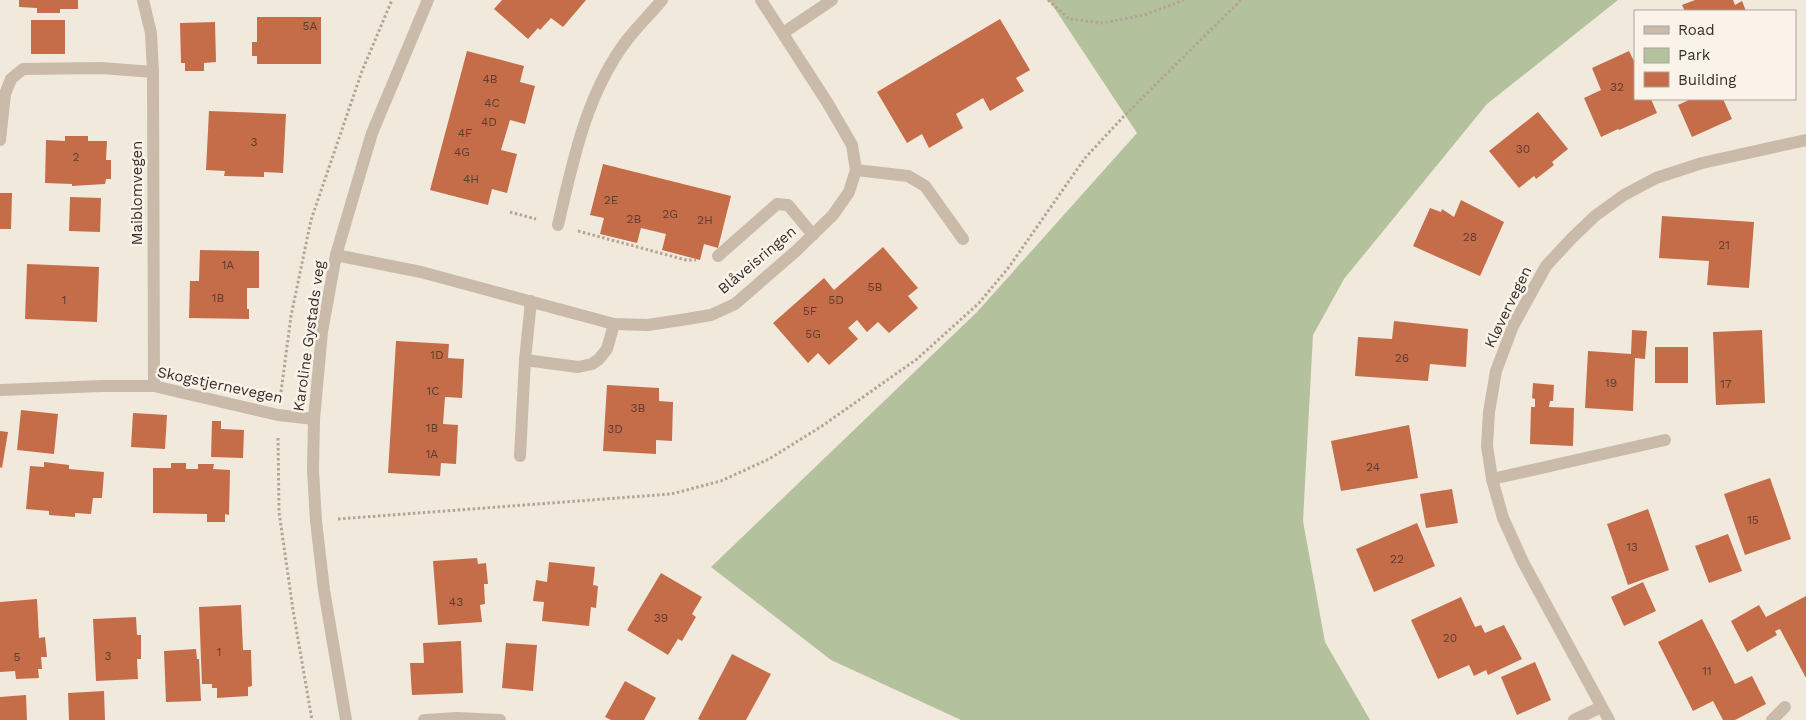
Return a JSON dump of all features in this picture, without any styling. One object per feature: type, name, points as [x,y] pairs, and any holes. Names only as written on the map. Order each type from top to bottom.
[{"type":"street","name":"Maiblomvegen","points":[[143,0],[151,33],[153,72],[154,386]]},
{"type":"street","name":"Karoline Gystads veg","points":[[346,720],[324,590],[316,521],[313,470],[314,419],[322,332],[336,255],[372,133],[428,0]]},
{"type":"street","points":[[558,225],[579,138],[600,85],[626,41],[662,0]]},
{"type":"street","name":"Blåveisringen","points":[[336,255],[420,272],[531,300],[614,324],[648,325],[711,315],[735,304],[833,215],[849,192],[856,170],[852,144],[783,32],[761,0]]},
{"type":"street","points":[[783,32],[832,0]]},
{"type":"street","points":[[0,140],[5,94],[11,79],[23,69],[101,68],[153,72]]},
{"type":"street","name":"Kløvervegen","points":[[1608,720],[1523,562],[1503,518],[1492,479],[1487,446],[1489,412],[1496,371],[1513,326],[1546,266],[1596,216],[1624,195],[1656,178],[1702,163],[1806,140]]},
{"type":"street","points":[[856,170],[908,176],[924,186],[963,239]]},
{"type":"street","points":[[718,256],[777,204],[788,205],[813,235]]},
{"type":"street","points":[[520,456],[525,360],[531,300]]},
{"type":"street","points":[[525,360],[578,367],[592,364],[607,349],[614,324]]},
{"type":"street","name":"Skogstjernevegen","points":[[0,390],[154,386],[278,415],[314,419]]},
{"type":"street","points":[[1492,479],[1665,440]]},
{"type":"street","points":[[1574,720],[1601,706]]},
{"type":"street","points":[[1772,720],[1785,707]]},
{"type":"street","points":[[424,720],[458,718],[500,720]]},
{"type":"path","points":[[1048,0],[1069,19],[1103,23],[1144,15],[1184,0]]},
{"type":"path","points":[[316,521],[671,494],[721,481],[770,459],[822,426],[917,359],[979,302],[1010,267],[1085,158],[1126,114],[1241,0]]},
{"type":"path","points":[[510,212],[686,260],[708,260],[718,256]]},
{"type":"green space","points":[[1049,0],[1618,0],[1487,104],[1344,279],[1313,335],[1303,521],[1325,642],[1370,720],[961,720],[831,660],[711,567],[977,312],[1137,133]]},
{"type":"building","points":[[19,0],[78,0],[78,9],[60,9],[60,13],[37,13],[37,8],[19,7]]},
{"type":"building","points":[[502,0],[586,0],[563,27],[551,18],[528,39],[494,9]]},
{"type":"building","points":[[1695,0],[1733,0],[1735,5],[1742,1],[1746,10],[1684,10],[1682,5]]},
{"type":"building","points":[[257,17],[321,17],[321,64],[257,64],[257,56],[252,56],[252,42],[257,42]]},
{"type":"building","points":[[1000,19],[1030,70],[1016,78],[1024,91],[990,111],[983,98],[956,114],[963,128],[929,148],[922,134],[907,143],[877,92]]},
{"type":"building","points":[[31,20],[65,20],[65,54],[31,54]]},
{"type":"building","points":[[215,22],[216,62],[204,63],[204,71],[185,71],[185,63],[181,63],[180,23]]},
{"type":"building","points":[[467,51],[524,66],[520,82],[535,86],[525,124],[510,120],[501,150],[517,154],[507,193],[492,189],[488,205],[430,190]]},
{"type":"building","points":[[1629,51],[1634,61],[1634,100],[1651,100],[1657,113],[1601,137],[1584,98],[1601,90],[1592,68]]},
{"type":"building","points":[[1689,100],[1723,100],[1732,119],[1692,137],[1678,105]]},
{"type":"building","points":[[209,111],[286,114],[283,173],[264,172],[264,177],[224,176],[225,171],[206,170]]},
{"type":"building","points":[[1538,112],[1568,149],[1552,162],[1554,165],[1536,179],[1534,176],[1519,188],[1489,151]]},
{"type":"building","points":[[65,136],[88,136],[88,141],[107,141],[106,160],[111,160],[111,179],[106,179],[105,184],[72,186],[72,184],[45,183],[46,140],[65,141]]},
{"type":"building","points":[[603,164],[731,196],[718,248],[704,244],[700,260],[662,250],[666,234],[641,228],[637,243],[600,234],[604,218],[590,215]]},
{"type":"building","points":[[0,193],[12,193],[11,229],[0,229]]},
{"type":"building","points":[[70,197],[101,198],[100,232],[69,231]]},
{"type":"building","points":[[1461,200],[1504,222],[1480,276],[1413,246],[1430,208],[1441,212],[1442,209],[1454,217]]},
{"type":"building","points":[[1662,216],[1754,222],[1749,288],[1707,285],[1709,261],[1659,258]]},
{"type":"building","points":[[883,247],[918,288],[908,296],[918,308],[889,333],[878,322],[867,332],[857,320],[848,328],[858,339],[829,365],[818,353],[808,363],[773,323],[824,278],[834,290]]},
{"type":"building","points":[[200,250],[259,251],[259,288],[247,288],[249,319],[189,318],[190,281],[199,281]]},
{"type":"building","points":[[27,264],[99,267],[97,322],[25,319]]},
{"type":"building","points":[[1394,321],[1468,329],[1466,367],[1430,364],[1428,381],[1355,376],[1358,337],[1392,339]]},
{"type":"building","points":[[1632,330],[1647,331],[1645,359],[1635,358],[1633,411],[1585,408],[1588,351],[1631,354]]},
{"type":"building","points":[[1762,330],[1765,403],[1716,405],[1713,332]]},
{"type":"building","points":[[396,341],[449,344],[448,358],[464,359],[462,398],[445,397],[443,424],[458,425],[456,464],[441,463],[440,476],[388,473]]},
{"type":"building","points":[[1655,347],[1688,347],[1688,383],[1655,383]]},
{"type":"building","points":[[1533,383],[1554,385],[1553,401],[1550,401],[1549,407],[1574,408],[1573,446],[1530,444],[1531,407],[1535,407],[1535,399],[1532,398]]},
{"type":"building","points":[[607,385],[659,388],[659,401],[673,402],[672,441],[656,440],[656,454],[603,451]]},
{"type":"building","points":[[21,410],[58,414],[54,454],[17,450]]},
{"type":"building","points":[[133,413],[167,415],[165,449],[131,447]]},
{"type":"building","points":[[212,421],[221,421],[221,429],[244,430],[243,458],[211,457]]},
{"type":"building","points":[[1409,425],[1418,478],[1341,491],[1331,441]]},
{"type":"building","points":[[0,431],[8,432],[2,468],[0,467]]},
{"type":"building","points":[[44,462],[69,465],[69,469],[104,472],[102,498],[93,498],[91,514],[75,513],[75,517],[49,515],[49,511],[26,509],[30,466],[44,467]]},
{"type":"building","points":[[171,463],[186,463],[186,469],[198,469],[198,464],[214,464],[213,469],[230,470],[229,515],[225,514],[225,522],[207,522],[207,514],[153,513],[153,468],[171,468]]},
{"type":"building","points":[[1770,478],[1791,539],[1745,555],[1724,494]]},
{"type":"building","points":[[1452,489],[1458,523],[1426,528],[1420,494]]},
{"type":"building","points":[[1648,509],[1669,570],[1628,585],[1607,524]]},
{"type":"building","points":[[1417,523],[1435,566],[1374,592],[1356,549]]},
{"type":"building","points":[[1728,534],[1742,571],[1709,583],[1695,546]]},
{"type":"building","points":[[477,558],[478,564],[486,563],[488,584],[484,584],[485,604],[480,605],[482,622],[438,625],[433,561]]},
{"type":"building","points":[[549,562],[595,567],[593,585],[598,586],[596,608],[591,607],[589,626],[542,621],[544,602],[533,601],[536,580],[547,582]]},
{"type":"building","points":[[661,573],[702,597],[692,614],[696,617],[682,641],[678,639],[668,655],[627,630]]},
{"type":"building","points":[[1643,582],[1656,611],[1624,626],[1611,597]]},
{"type":"building","points":[[1806,596],[1806,678],[1780,629],[1775,631],[1777,635],[1747,652],[1731,621],[1759,605],[1766,617]]},
{"type":"building","points":[[1461,597],[1475,627],[1481,625],[1485,633],[1504,625],[1522,659],[1488,675],[1486,670],[1474,676],[1469,665],[1438,679],[1411,620]]},
{"type":"building","points":[[37,599],[39,638],[45,637],[47,657],[41,657],[42,669],[38,669],[39,678],[16,679],[15,671],[0,672],[0,602]]},
{"type":"building","points":[[241,605],[243,650],[251,650],[252,686],[248,687],[248,696],[217,698],[217,688],[212,688],[212,684],[202,684],[199,607]]},
{"type":"building","points":[[136,617],[137,635],[141,635],[141,659],[137,659],[138,679],[96,681],[93,619]]},
{"type":"building","points":[[1702,619],[1735,684],[1752,676],[1766,704],[1735,720],[1723,720],[1713,701],[1693,711],[1658,642]]},
{"type":"building","points":[[461,641],[463,693],[412,695],[410,663],[424,663],[423,643]]},
{"type":"building","points":[[506,643],[537,645],[533,691],[502,688]]},
{"type":"building","points":[[196,649],[197,659],[199,659],[201,701],[166,702],[164,651]]},
{"type":"building","points":[[732,654],[771,674],[746,720],[698,719]]},
{"type":"building","points":[[1535,662],[1551,700],[1517,715],[1501,677]]},
{"type":"building","points":[[625,681],[656,698],[644,720],[611,720],[605,717]]},
{"type":"building","points":[[104,691],[105,720],[69,720],[68,693]]},
{"type":"building","points":[[26,695],[27,720],[0,720],[0,697]]}]
